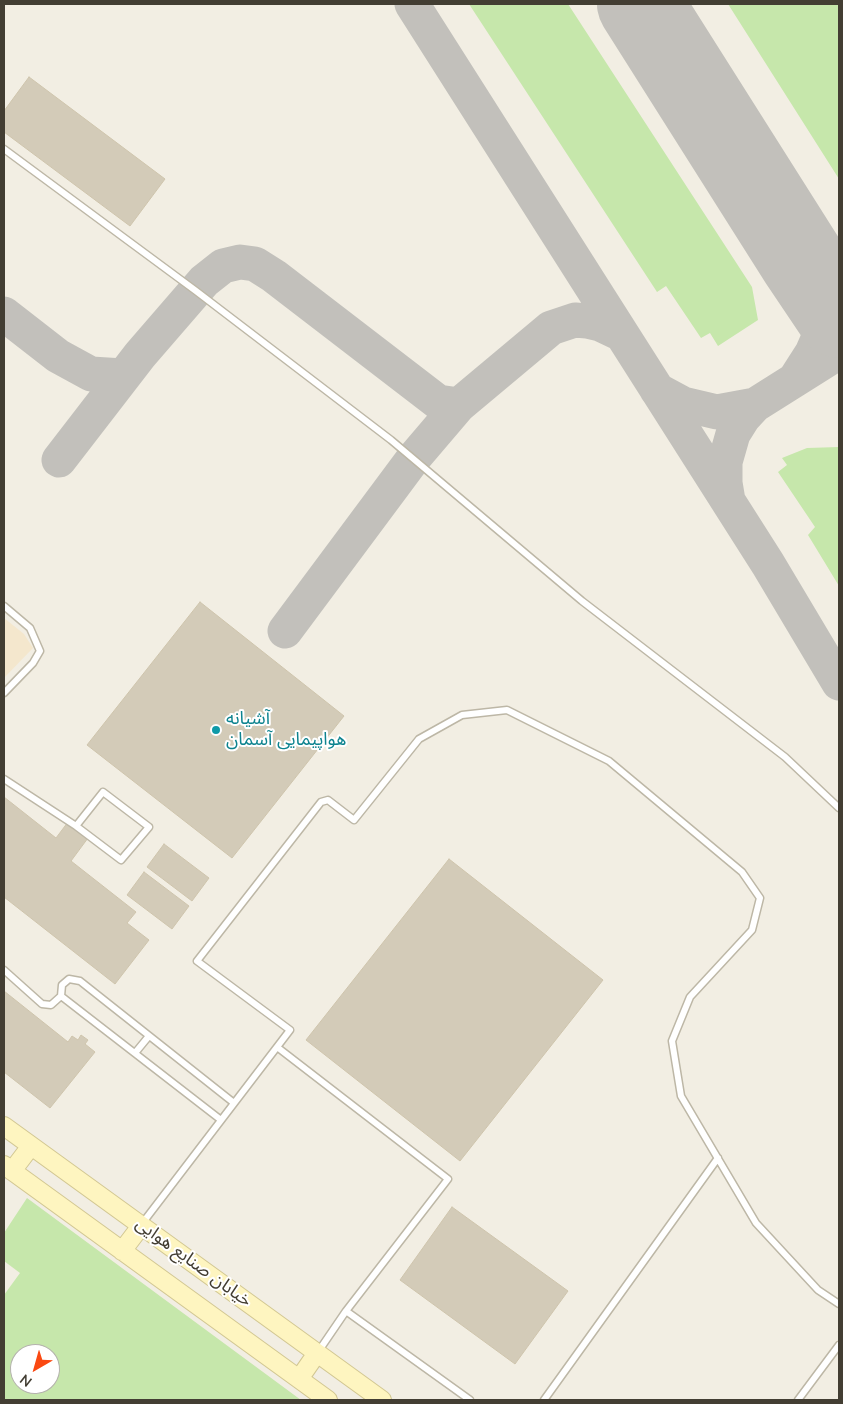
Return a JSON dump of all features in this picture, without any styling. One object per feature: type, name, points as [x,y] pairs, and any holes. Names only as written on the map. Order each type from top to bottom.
[{"type":"street","name":"خیابان صنایع هوایی","points":[[4,1126],[382,1400]]},
{"type":"street","points":[[8,1168],[31,1146]]},
{"type":"street","name":"خیابان صنایع هوایی","points":[[8,1168],[328,1400]]},
{"type":"street","points":[[122,1251],[141,1226]]},
{"type":"street","points":[[299,1379],[317,1353]]},
{"type":"lane","points":[[4,149],[196,291],[391,440],[582,601],[785,757],[839,808]]},
{"type":"lane","points":[[4,606],[30,628],[40,651],[33,663],[4,693]]},
{"type":"lane","points":[[141,1226],[290,1030],[197,960],[321,802],[328,800],[354,820],[419,739],[462,715],[507,710],[609,761],[742,872],[760,898],[752,930],[690,997],[672,1041],[682,1096],[756,1223],[818,1290],[839,1304]]},
{"type":"lane","points":[[4,779],[76,826],[121,860],[149,827],[103,792],[76,826]]},
{"type":"lane","points":[[4,970],[42,1004],[51,1005],[61,996],[62,986],[69,979],[80,981],[234,1104]]},
{"type":"lane","points":[[61,996],[221,1120]]},
{"type":"lane","points":[[135,1053],[149,1036]]},
{"type":"lane","points":[[277,1047],[448,1179],[346,1311],[317,1353]]},
{"type":"lane","points":[[544,1400],[718,1158]]},
{"type":"lane","points":[[346,1311],[470,1400]]},
{"type":"lane","points":[[798,1400],[839,1345]]},
{"type":"shaded area","points":[[4,618],[24,634],[33,648],[4,678]]},
{"type":"green space","points":[[469,4],[568,4],[752,287],[758,320],[718,346],[710,333],[701,338],[666,286],[657,292]]},
{"type":"green space","points":[[728,4],[839,4],[839,179]]},
{"type":"green space","points":[[839,447],[839,586],[808,535],[815,527],[778,472],[787,465],[782,458],[807,448]]},
{"type":"green space","points":[[27,1198],[301,1400],[4,1400],[4,1295],[20,1273],[4,1261],[4,1233]]},
{"type":"building","points":[[29,77],[165,179],[130,226],[4,132],[4,111]]},
{"type":"building","name":"آشیانه هواپیمایی آسمان","points":[[200,602],[344,716],[232,858],[87,745]]},
{"type":"building","points":[[4,797],[56,838],[68,822],[88,838],[71,861],[136,912],[127,923],[149,940],[115,984],[4,897]]},
{"type":"building","points":[[164,844],[209,878],[192,901],[147,867]]},
{"type":"building","points":[[449,859],[603,980],[460,1161],[306,1040]]},
{"type":"building","points":[[144,872],[189,906],[172,929],[127,895]]},
{"type":"building","points":[[4,991],[68,1042],[72,1036],[78,1040],[81,1035],[88,1040],[85,1044],[95,1052],[50,1108],[4,1072]]},
{"type":"building","points":[[452,1207],[568,1291],[515,1364],[400,1280]]},
{"type":"taxiway","points":[[412,4],[768,564],[839,683]]},
{"type":"taxiway","points":[[802,260],[839,289]]},
{"type":"taxiway","points":[[59,460],[140,355],[204,281],[223,266],[240,262],[255,264],[274,276],[438,402],[459,405],[551,328],[575,320],[600,324],[619,333]]},
{"type":"taxiway","points":[[796,378],[812,353],[819,337],[822,321],[821,288]]},
{"type":"taxiway","points":[[4,314],[58,356],[91,374],[123,376]]},
{"type":"taxiway","points":[[728,501],[725,483],[725,462],[733,434],[743,418],[755,405],[839,352]]},
{"type":"taxiway","points":[[657,390],[683,404],[717,412],[755,405]]},
{"type":"taxiway","points":[[285,631],[413,459],[459,405]]},
{"type":"runway","points":[[640,4],[802,260],[839,315]]},
{"type":"place","name":"آشیانه هواپیمایی آسمان","points":[[216,730]]}]
